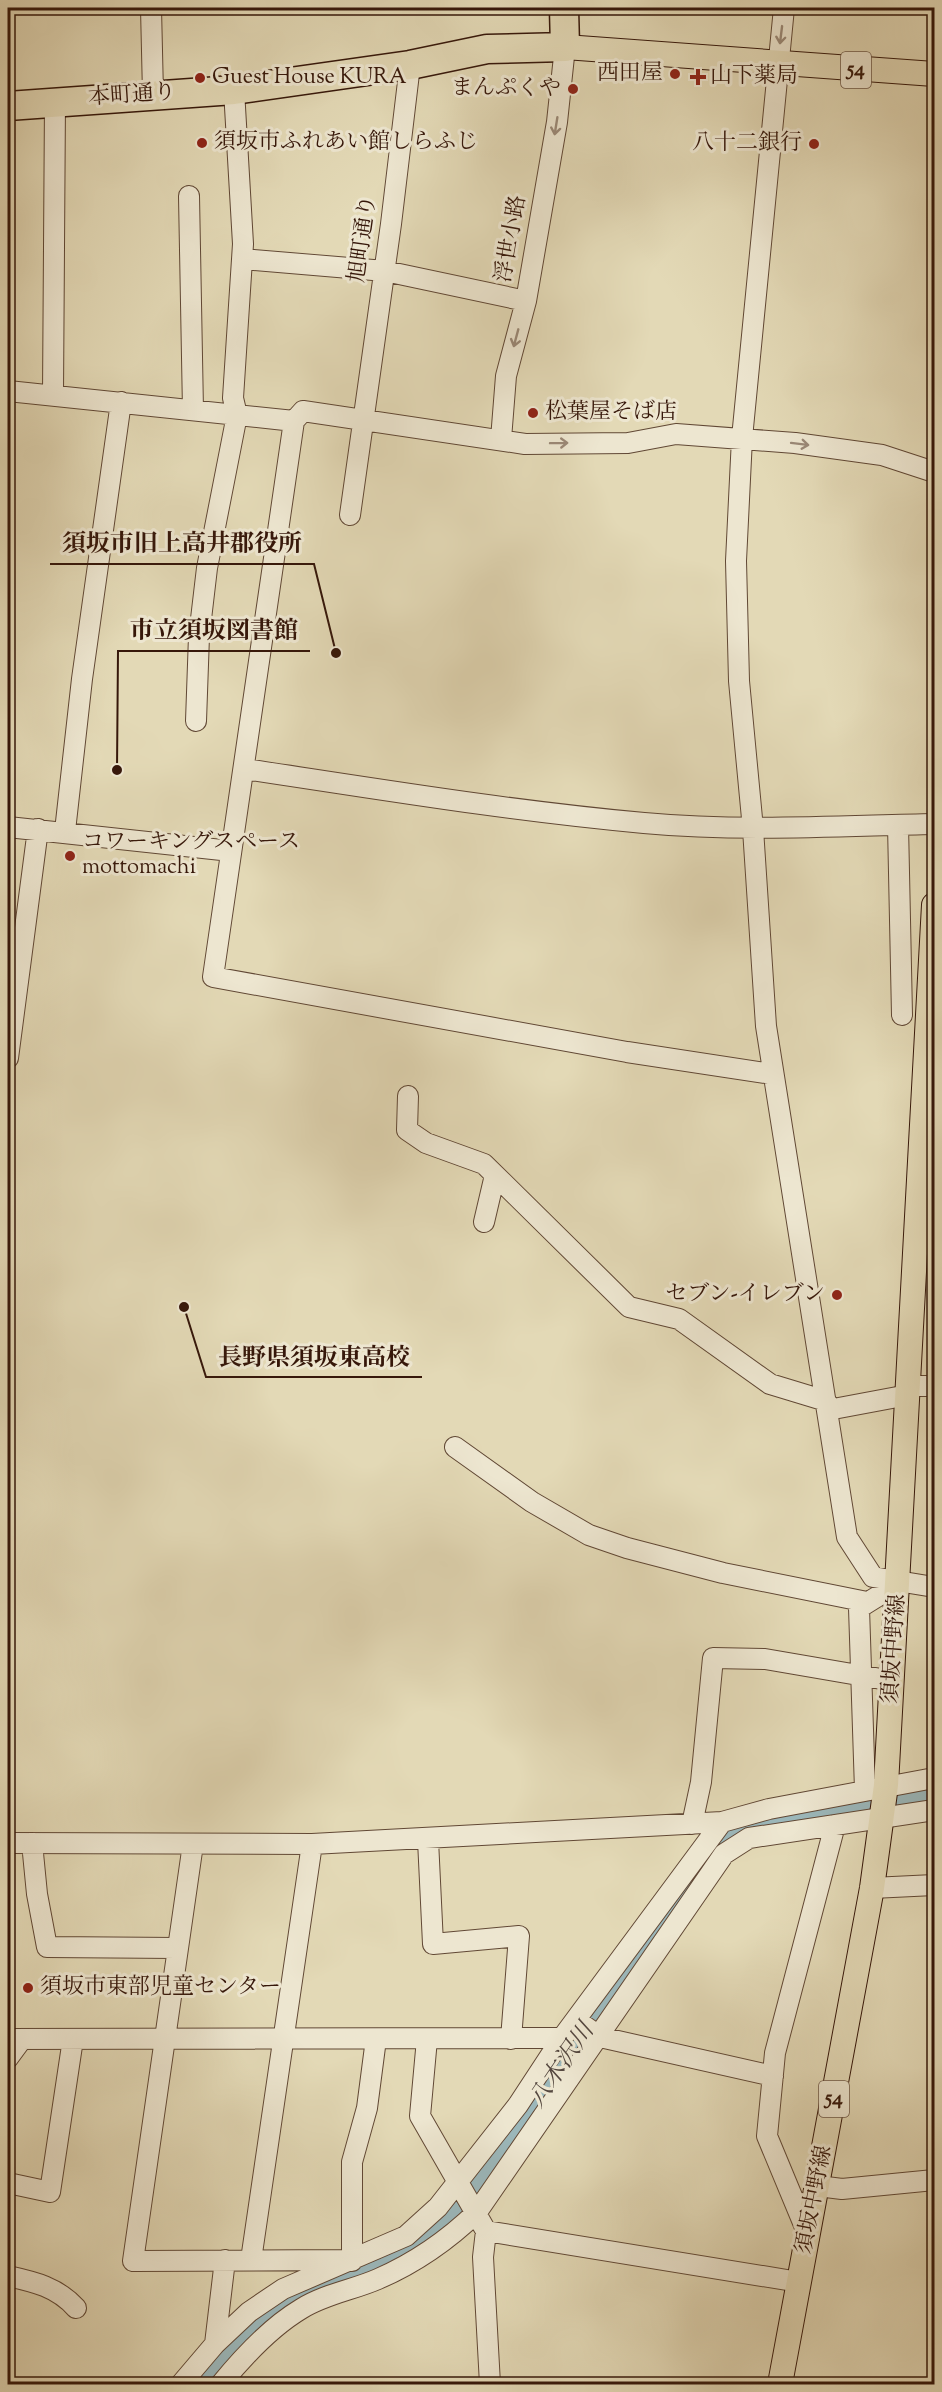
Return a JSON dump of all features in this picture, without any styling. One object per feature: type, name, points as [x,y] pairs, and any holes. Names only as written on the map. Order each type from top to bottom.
[{"type":"highway","points":[[564,8],[565,47]]},
{"type":"highway","name":"本町通り","points":[[8,106],[234,90],[410,65],[487,49],[565,47]]},
{"type":"main road","name":"54","points":[[565,47],[934,74]]},
{"type":"main road","name":"須坂中野線","points":[[780,2385],[872,1888],[893,1681],[909,1391],[929,1103],[934,904]]},
{"type":"street","points":[[151,8],[153,94]]},
{"type":"street","points":[[784,8],[742,438],[736,561],[739,681],[753,829],[766,1026],[847,1537],[873,1577],[934,1587]]},
{"type":"street","name":"浮世小路","points":[[501,439],[506,375],[526,301],[557,122],[565,47]]},
{"type":"street","name":"旭町通り","points":[[350,515],[385,271],[410,65]]},
{"type":"street","points":[[196,722],[198,636],[207,568],[237,415],[232,398],[243,259],[234,90]]},
{"type":"street","points":[[52,394],[55,101]]},
{"type":"street","points":[[189,196],[193,410]]},
{"type":"street","points":[[243,259],[385,271],[526,301]]},
{"type":"street","points":[[8,391],[294,421]]},
{"type":"street","points":[[65,831],[82,679],[121,402]]},
{"type":"street","points":[[772,1074],[627,1052],[213,977],[294,421],[303,411],[525,444],[628,443],[676,434],[742,438],[882,455],[934,472]]},
{"type":"street","points":[[244,770],[490,806],[645,823],[753,829],[934,824]]},
{"type":"street","points":[[898,825],[902,1015]]},
{"type":"street","points":[[8,827],[65,831],[231,851]]},
{"type":"street","points":[[8,1058],[38,829]]},
{"type":"street","points":[[408,1096],[407,1130],[426,1143],[484,1164],[629,1307],[679,1319],[770,1384],[827,1406],[934,1386]]},
{"type":"street","points":[[483,1222],[495,1175]]},
{"type":"street","points":[[455,1448],[532,1503],[590,1535],[627,1548],[723,1573],[867,1602]]},
{"type":"street","points":[[880,1799],[862,1676],[859,1608],[899,1583]]},
{"type":"street","points":[[692,1824],[701,1782],[713,1658],[765,1659],[893,1681]]},
{"type":"street","points":[[8,2058],[15,2039],[562,2038],[588,2029],[724,1854],[749,1838],[835,1825],[880,1799],[934,1778]]},
{"type":"street","points":[[8,1843],[312,1844],[428,1840],[722,1822],[769,1809],[880,1799],[934,1810]]},
{"type":"street","points":[[221,2385],[262,2341],[300,2309],[335,2292],[378,2280],[422,2257],[456,2232],[475,2210],[588,2029],[722,1822]]},
{"type":"street","points":[[809,2237],[767,2136],[775,2054],[835,1825]]},
{"type":"street","points":[[428,1840],[433,1944],[519,1936],[511,2039]]},
{"type":"street","points":[[32,1843],[37,1894],[47,1947],[177,1948]]},
{"type":"street","points":[[193,1844],[133,2261],[352,2260]]},
{"type":"street","points":[[251,2260],[312,1844]]},
{"type":"street","points":[[872,1888],[934,1885]]},
{"type":"street","points":[[588,2029],[773,2076]]},
{"type":"street","points":[[181,2385],[214,2344],[249,2312],[283,2289],[406,2236],[438,2207],[459,2186],[518,2105],[562,2038]]},
{"type":"street","points":[[8,2183],[50,2192],[73,2039]]},
{"type":"street","points":[[352,2260],[352,2162],[367,2108],[376,2039]]},
{"type":"street","points":[[427,2039],[420,2116],[486,2231],[483,2257],[490,2385]]},
{"type":"street","points":[[818,2186],[842,2189],[934,2180]]},
{"type":"street","points":[[486,2231],[799,2282]]},
{"type":"street","points":[[214,2344],[225,2260]]},
{"type":"street","points":[[8,2276],[44,2284],[65,2296],[76,2308]]},
{"type":"waterway","name":"八木沢川","points":[[202,2384],[252,2326],[305,2293],[409,2252],[450,2219],[539,2101],[631,1964],[727,1837],[768,1822],[934,1797]]},
{"type":"place","name":"西田屋","points":[[675,74]]},
{"type":"place","name":"山下薬局","points":[[698,77]]},
{"type":"place","name":"Guest House KURA","points":[[200,78]]},
{"type":"place","name":"まんぷくや","points":[[573,89]]},
{"type":"place","name":"須坂市ふれあい館しらふじ","points":[[202,143]]},
{"type":"place","name":"八十二銀行","points":[[814,144]]},
{"type":"place","name":"松葉屋そば店","points":[[533,413]]},
{"type":"place","name":"須坂市旧上高井郡役所","points":[[336,653]]},
{"type":"place","name":"市立須坂図書館","points":[[117,770]]},
{"type":"place","name":"コワーキングスペース mottomachi","points":[[70,856]]},
{"type":"place","name":"セブン-イレブン","points":[[837,1295]]},
{"type":"place","name":"長野県須坂東高校","points":[[184,1307]]},
{"type":"place","name":"須坂市東部児童センター","points":[[28,1988]]}]
